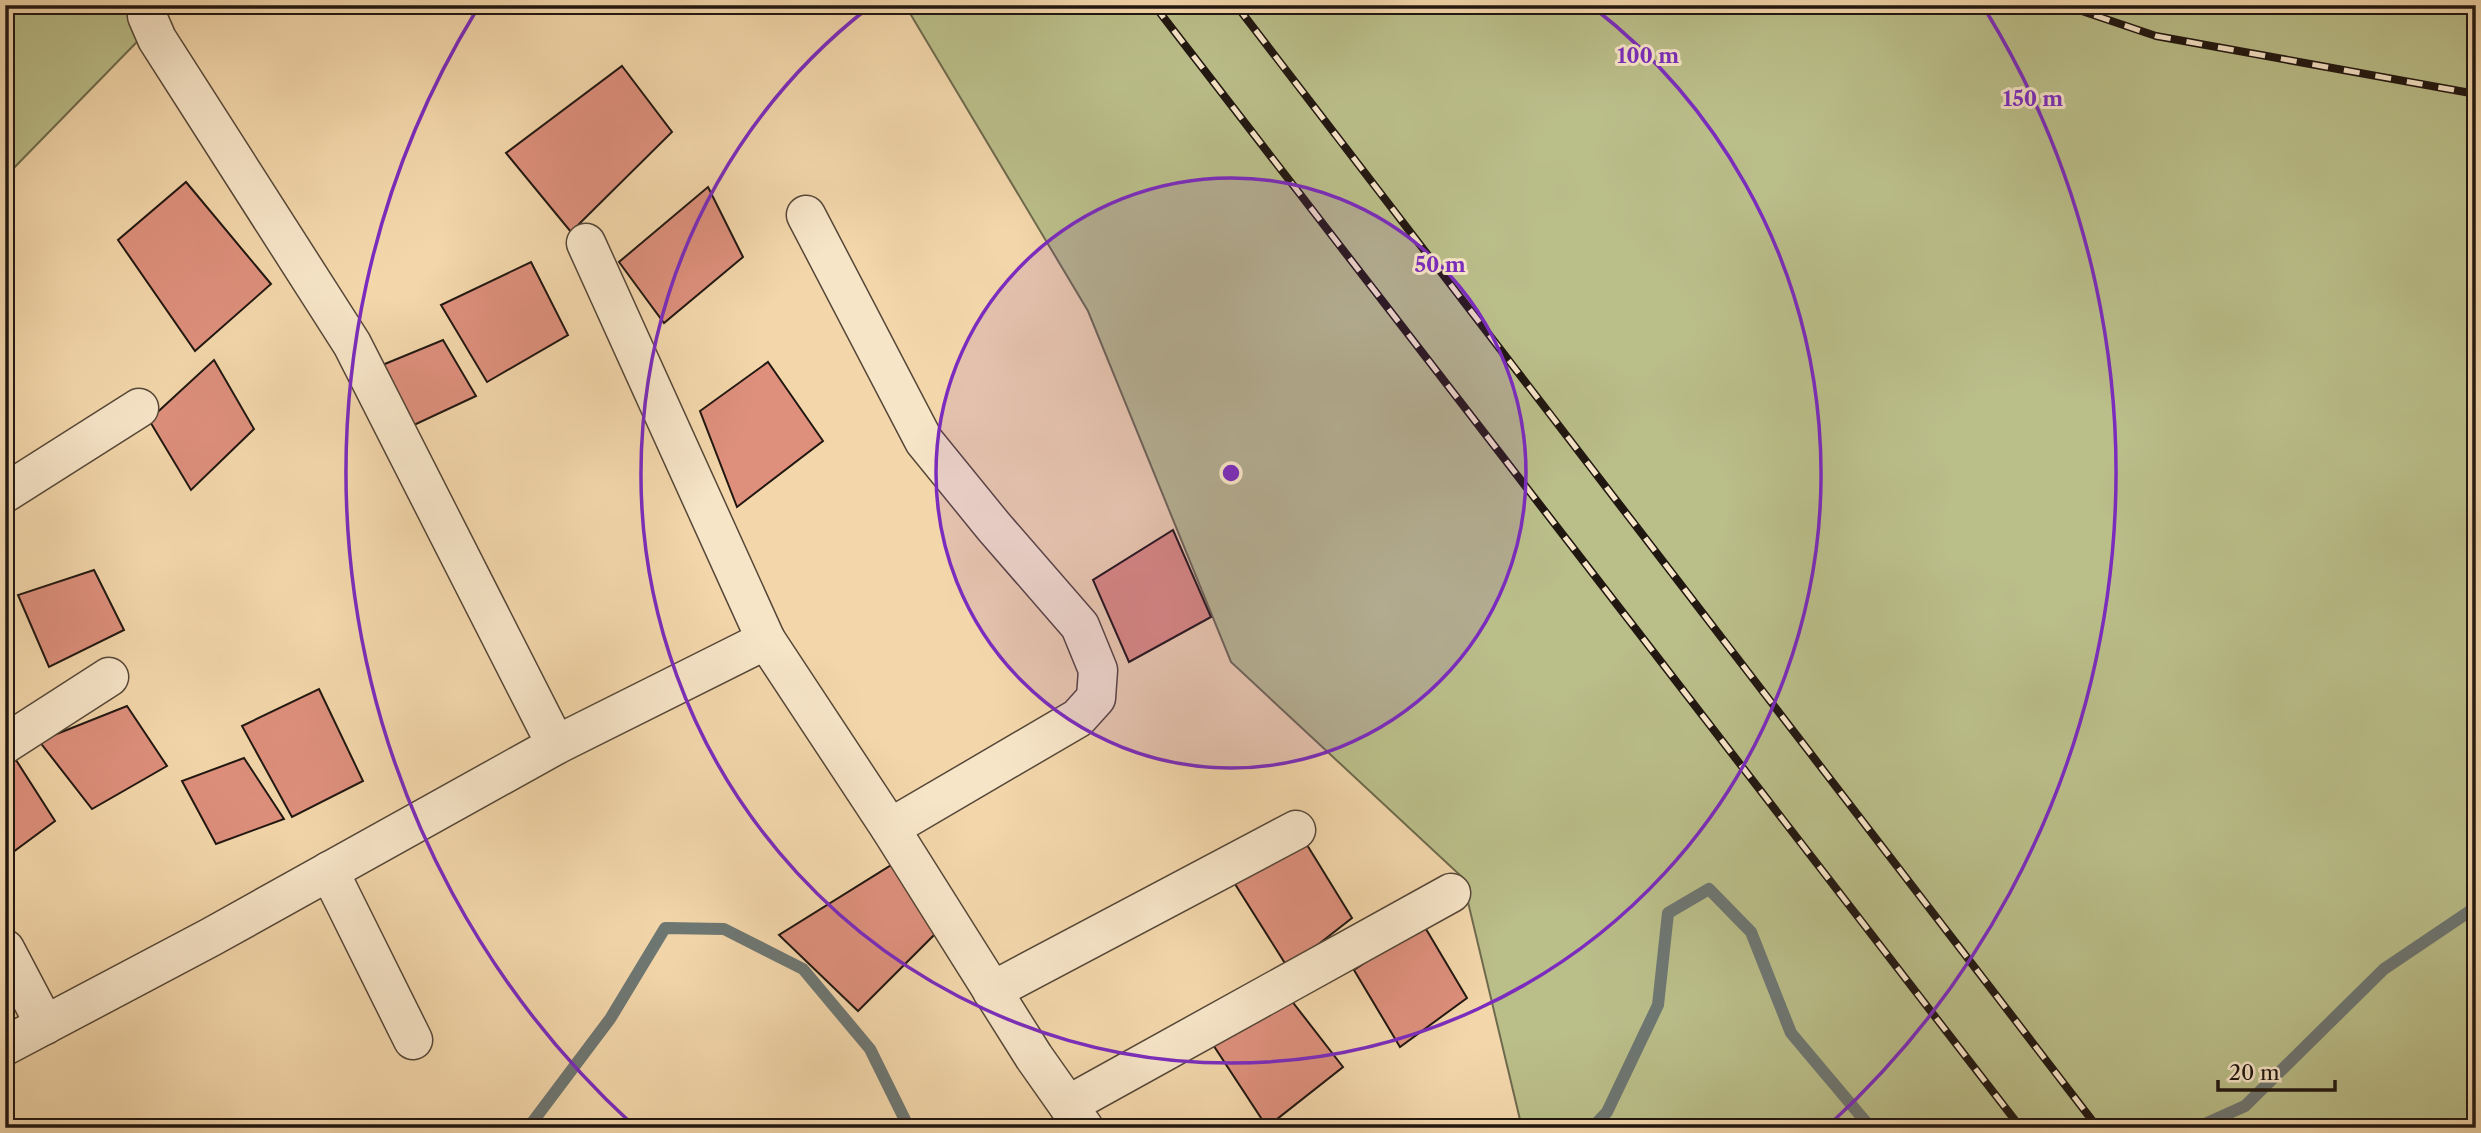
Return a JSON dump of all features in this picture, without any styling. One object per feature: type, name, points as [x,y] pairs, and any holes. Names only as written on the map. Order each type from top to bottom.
[{"type":"street","points":[[149,5],[147,16],[158,39],[352,344],[556,745]]},
{"type":"street","points":[[806,215],[924,441],[1080,626],[1098,670],[1096,698],[1078,718],[890,828]]},
{"type":"street","points":[[586,243],[766,640],[890,828],[1034,1057],[1076,1116],[1451,893]]},
{"type":"street","points":[[5,493],[139,408]]},
{"type":"street","points":[[5,1046],[330,871],[556,745],[766,640]]},
{"type":"street","points":[[5,744],[109,677]]},
{"type":"street","points":[[992,991],[1296,830]]},
{"type":"street","points":[[330,871],[413,1040]]},
{"type":"street","points":[[5,949],[45,1025]]},
{"type":"green space","points":[[5,5],[173,5],[5,177]]},
{"type":"green space","points":[[905,5],[2476,5],[2476,1128],[1522,1128],[1462,877],[1231,662],[1088,311]]},
{"type":"building","points":[[622,66],[672,132],[571,232],[506,153]]},
{"type":"building","points":[[186,182],[271,284],[195,351],[118,240]]},
{"type":"building","points":[[708,187],[743,257],[664,323],[619,262]]},
{"type":"building","points":[[531,262],[568,335],[487,382],[441,305]]},
{"type":"building","points":[[443,340],[476,396],[414,425],[375,368]]},
{"type":"building","points":[[214,360],[254,429],[191,490],[149,420]]},
{"type":"building","points":[[768,362],[823,441],[737,507],[700,411]]},
{"type":"building","points":[[1173,530],[1211,617],[1129,662],[1093,580]]},
{"type":"building","points":[[94,570],[124,630],[49,667],[18,595]]},
{"type":"building","points":[[319,689],[363,781],[292,817],[242,726]]},
{"type":"building","points":[[127,706],[167,766],[92,809],[39,741]]},
{"type":"building","points":[[244,758],[284,819],[216,844],[182,781]]},
{"type":"building","points":[[16,760],[55,821],[5,858],[5,765]]},
{"type":"building","points":[[1304,840],[1352,918],[1288,968],[1228,873]]},
{"type":"building","points":[[893,864],[935,934],[858,1011],[779,935]]},
{"type":"building","points":[[1423,924],[1467,998],[1400,1047],[1354,970]]},
{"type":"building","points":[[1291,1000],[1343,1067],[1267,1127],[1204,1031]]},
{"type":"waterway","points":[[1592,1128],[1607,1112],[1658,1005],[1668,913],[1709,889],[1751,932],[1791,1033],[1871,1128]]},
{"type":"waterway","points":[[2196,1128],[2245,1106],[2384,969],[2476,907]]},
{"type":"waterway","points":[[528,1128],[610,1019],[665,928],[724,929],[803,969],[870,1049],[909,1128]]},
{"type":"railway","points":[[1154,5],[2021,1128]]},
{"type":"railway","points":[[1236,5],[2098,1128]]},
{"type":"railway","points":[[2064,5],[2156,36],[2476,94]]}]
